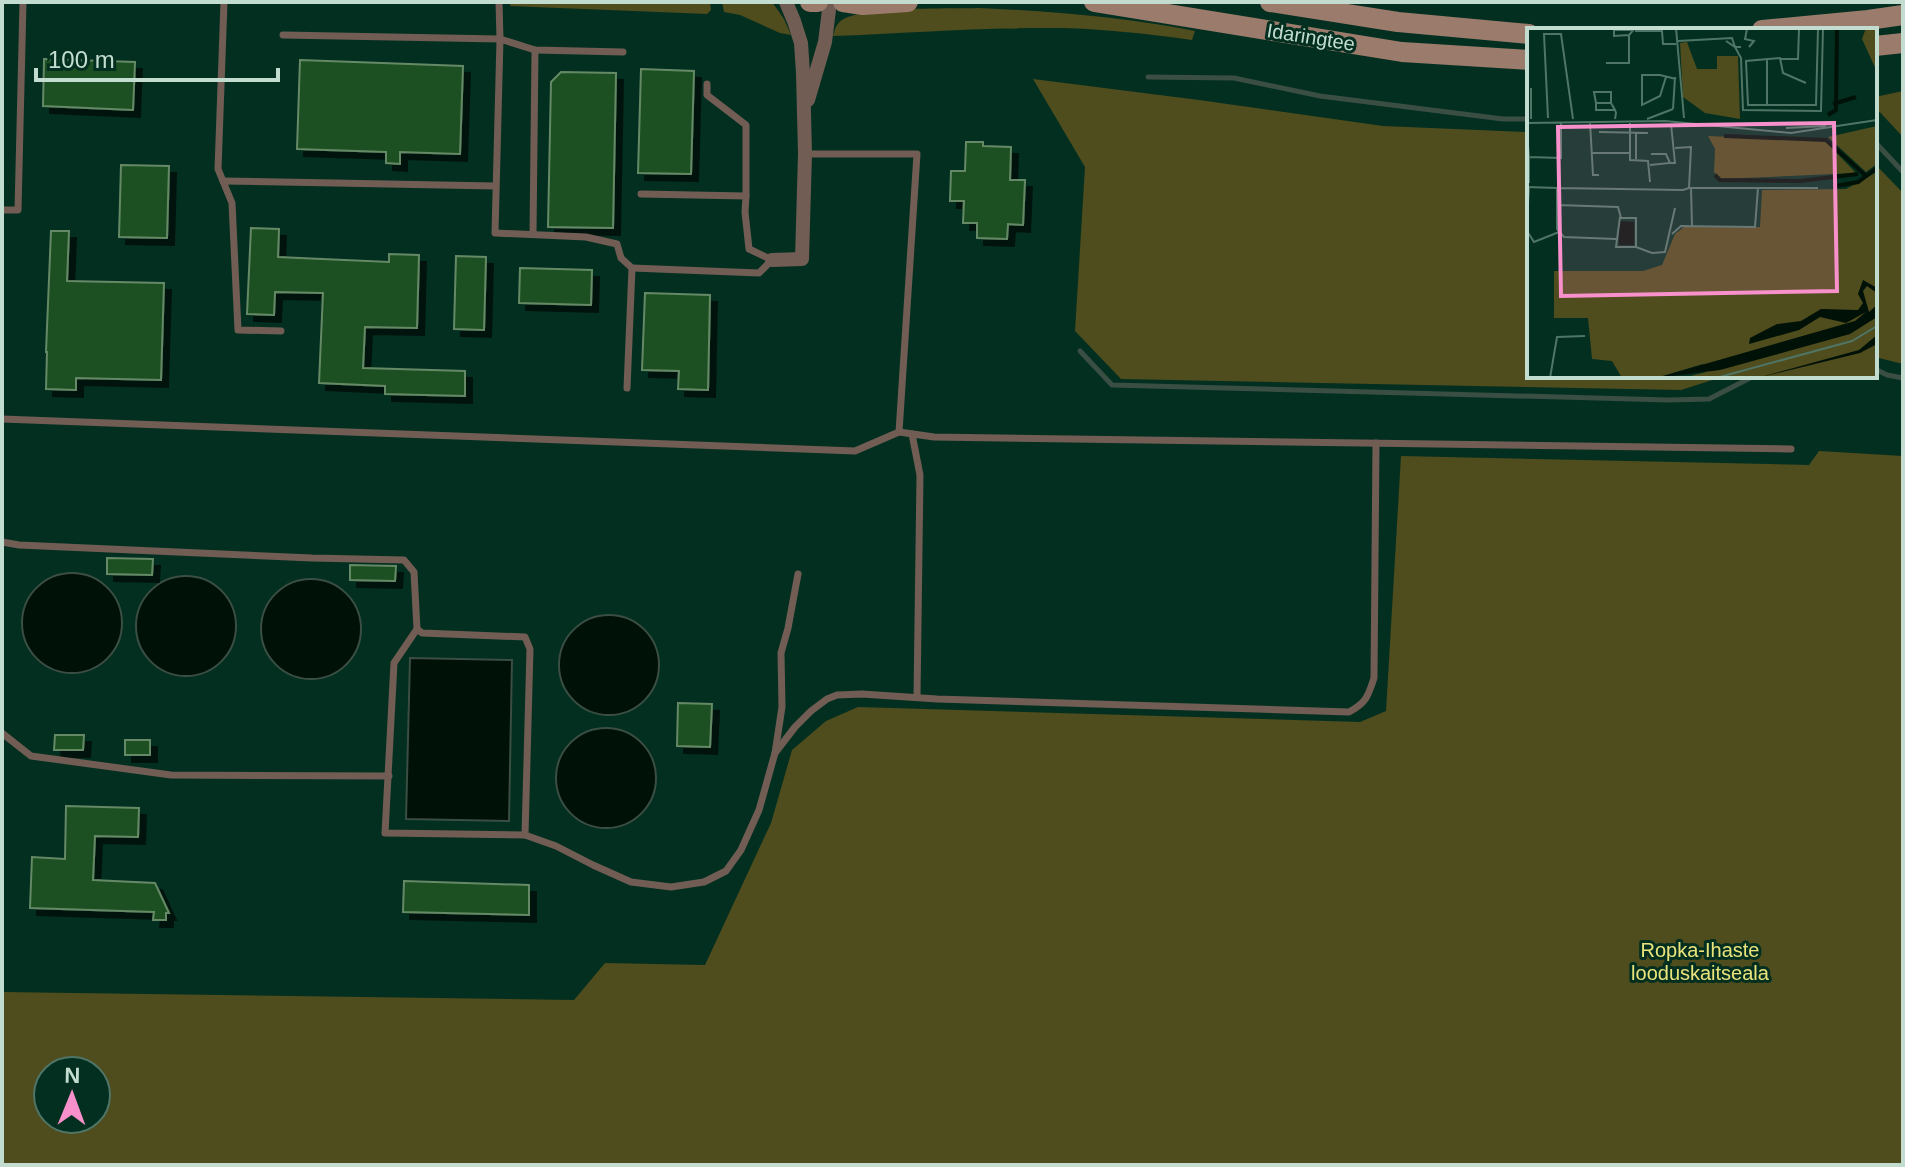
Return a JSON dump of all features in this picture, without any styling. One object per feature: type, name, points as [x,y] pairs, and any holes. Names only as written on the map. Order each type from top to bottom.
[{"type":"main road","points":[[810,2],[818,2]]},
{"type":"main road","points":[[843,2],[863,5],[908,2]]},
{"type":"main road","name":"Idaringtee","points":[[1094,2],[1402,52],[1527,60]]},
{"type":"main road","name":"Idaringtee","points":[[1270,2],[1398,22],[1527,34]]},
{"type":"main road","points":[[1783,28],[1903,15]]},
{"type":"main road","points":[[1877,46],[1903,43]]},
{"type":"street","points":[[772,260],[802,259],[805,154],[801,43],[786,2]]},
{"type":"street","points":[[804,115],[825,42],[830,2]]},
{"type":"lane","points":[[2,210],[18,210],[23,2]]},
{"type":"lane","points":[[224,2],[218,169],[232,203],[238,330],[281,331]]},
{"type":"lane","points":[[499,2],[495,233],[586,237],[617,244],[621,258],[632,268],[759,273],[772,260],[749,249],[745,212],[746,125],[707,95],[707,84]]},
{"type":"lane","points":[[283,35],[500,39],[535,50],[623,52]]},
{"type":"lane","points":[[533,234],[535,50]]},
{"type":"lane","points":[[805,154],[917,154],[899,432]]},
{"type":"lane","points":[[223,181],[495,186]]},
{"type":"lane","points":[[641,194],[746,196]]},
{"type":"lane","points":[[627,388],[632,268]]},
{"type":"lane","points":[[2,419],[855,451],[899,432],[934,437],[1791,449]]},
{"type":"lane","points":[[912,434],[920,475],[917,697]]},
{"type":"lane","points":[[775,753],[811,711],[837,695],[1349,712],[1362,705],[1368,697],[1374,678],[1376,443]]},
{"type":"lane","points":[[2,542],[189,553],[404,560],[414,572],[417,629],[394,663],[385,833],[525,835],[556,846],[631,882],[671,887],[704,882],[726,871],[741,850],[759,810],[775,753],[782,707],[781,653],[798,574]]},
{"type":"lane","points":[[417,629],[422,633],[525,637],[530,649],[525,835]]},
{"type":"lane","points":[[2,733],[31,756],[171,775],[389,776]]},
{"type":"green space","points":[[511,2],[710,2],[711,10],[707,14],[510,6]]},
{"type":"green space","points":[[722,2],[772,2],[791,35],[724,12]]},
{"type":"green space","points":[[979,8],[1087,15],[1195,31],[1192,40],[1062,28],[833,36],[842,20],[868,12]]},
{"type":"green space","points":[[1033,79],[1383,126],[1527,132],[1527,378],[1719,378],[1681,390],[1121,379],[1075,331],[1085,167]]},
{"type":"green space","points":[[1903,91],[1903,137],[1877,109],[1877,97]]},
{"type":"green space","points":[[1877,166],[1903,193],[1903,364],[1877,358]]},
{"type":"green space","name":"Ropka-Ihaste looduskaitseala","points":[[1819,451],[1903,456],[1903,1165],[2,1165],[2,992],[574,1000],[605,963],[705,965],[771,823],[792,750],[826,721],[858,707],[1360,722],[1386,711],[1401,456],[1809,465]]},
{"type":"shaded area","points":[[72,573],[100,581],[114,595],[122,623],[114,651],[100,665],[72,673],[44,665],[30,651],[22,623],[30,595],[44,581]]},
{"type":"shaded area","points":[[186,576],[205,580],[222,590],[232,607],[236,626],[232,645],[222,662],[205,672],[186,676],[167,672],[150,662],[140,645],[136,626],[140,607],[150,590],[167,580]]},
{"type":"shaded area","points":[[311,579],[330,583],[347,593],[357,610],[361,629],[357,648],[347,665],[330,675],[311,679],[292,675],[275,665],[265,648],[261,629],[265,610],[275,593],[292,583]]},
{"type":"shaded area","points":[[609,615],[628,619],[645,629],[655,646],[659,665],[655,684],[645,701],[628,711],[609,715],[590,711],[573,701],[563,684],[559,665],[563,646],[573,629],[590,619]]},
{"type":"shaded area","points":[[410,658],[512,660],[509,821],[406,819]]},
{"type":"shaded area","points":[[606,728],[625,732],[642,742],[652,759],[656,778],[652,797],[642,814],[625,824],[606,828],[587,824],[570,814],[560,797],[556,778],[560,759],[570,742],[587,732]]},
{"type":"building","points":[[44,59],[135,62],[133,110],[43,106]]},
{"type":"building","points":[[300,60],[463,66],[460,154],[400,152],[400,164],[386,163],[386,152],[297,149]]},
{"type":"building","points":[[641,69],[694,71],[691,174],[638,173]]},
{"type":"building","points":[[561,72],[616,73],[613,228],[548,227],[551,82]]},
{"type":"building","points":[[966,142],[1011,147],[1010,180],[1025,180],[1023,225],[1008,224],[1007,239],[977,238],[977,223],[963,223],[964,201],[950,201],[951,171],[965,171]]},
{"type":"building","points":[[121,165],[169,166],[167,238],[119,237]]},
{"type":"building","points":[[251,228],[279,229],[278,257],[389,262],[389,254],[419,255],[417,328],[365,327],[363,368],[465,371],[465,396],[385,394],[385,386],[319,383],[323,293],[275,292],[274,315],[247,314]]},
{"type":"building","points":[[51,231],[69,231],[67,281],[164,283],[161,380],[76,378],[76,390],[46,389]]},
{"type":"building","points":[[456,256],[486,257],[484,330],[454,329]]},
{"type":"building","points":[[520,268],[592,270],[591,305],[519,303]]},
{"type":"building","points":[[645,293],[710,295],[708,390],[678,389],[679,371],[642,370]]},
{"type":"building","points":[[107,558],[153,559],[152,575],[107,574]]},
{"type":"building","points":[[350,565],[396,566],[395,581],[350,580]]},
{"type":"building","points":[[678,703],[712,704],[710,747],[677,746]]},
{"type":"building","points":[[55,735],[84,735],[83,750],[54,750]]},
{"type":"building","points":[[125,740],[150,740],[150,755],[125,755]]},
{"type":"building","points":[[66,806],[139,808],[138,837],[95,836],[93,880],[155,883],[169,913],[166,913],[166,920],[153,920],[154,912],[30,908],[32,857],[65,859]]},
{"type":"building","points":[[404,881],[529,885],[529,915],[403,912]]},
{"type":"waterway","points":[[1148,77],[1234,78],[1320,96],[1503,119],[1527,119]]},
{"type":"waterway","points":[[1877,144],[1903,172]]},
{"type":"waterway","points":[[1080,351],[1112,385],[1668,400],[1709,399],[1750,378]]},
{"type":"waterway","points":[[1877,370],[1903,378]]}]
